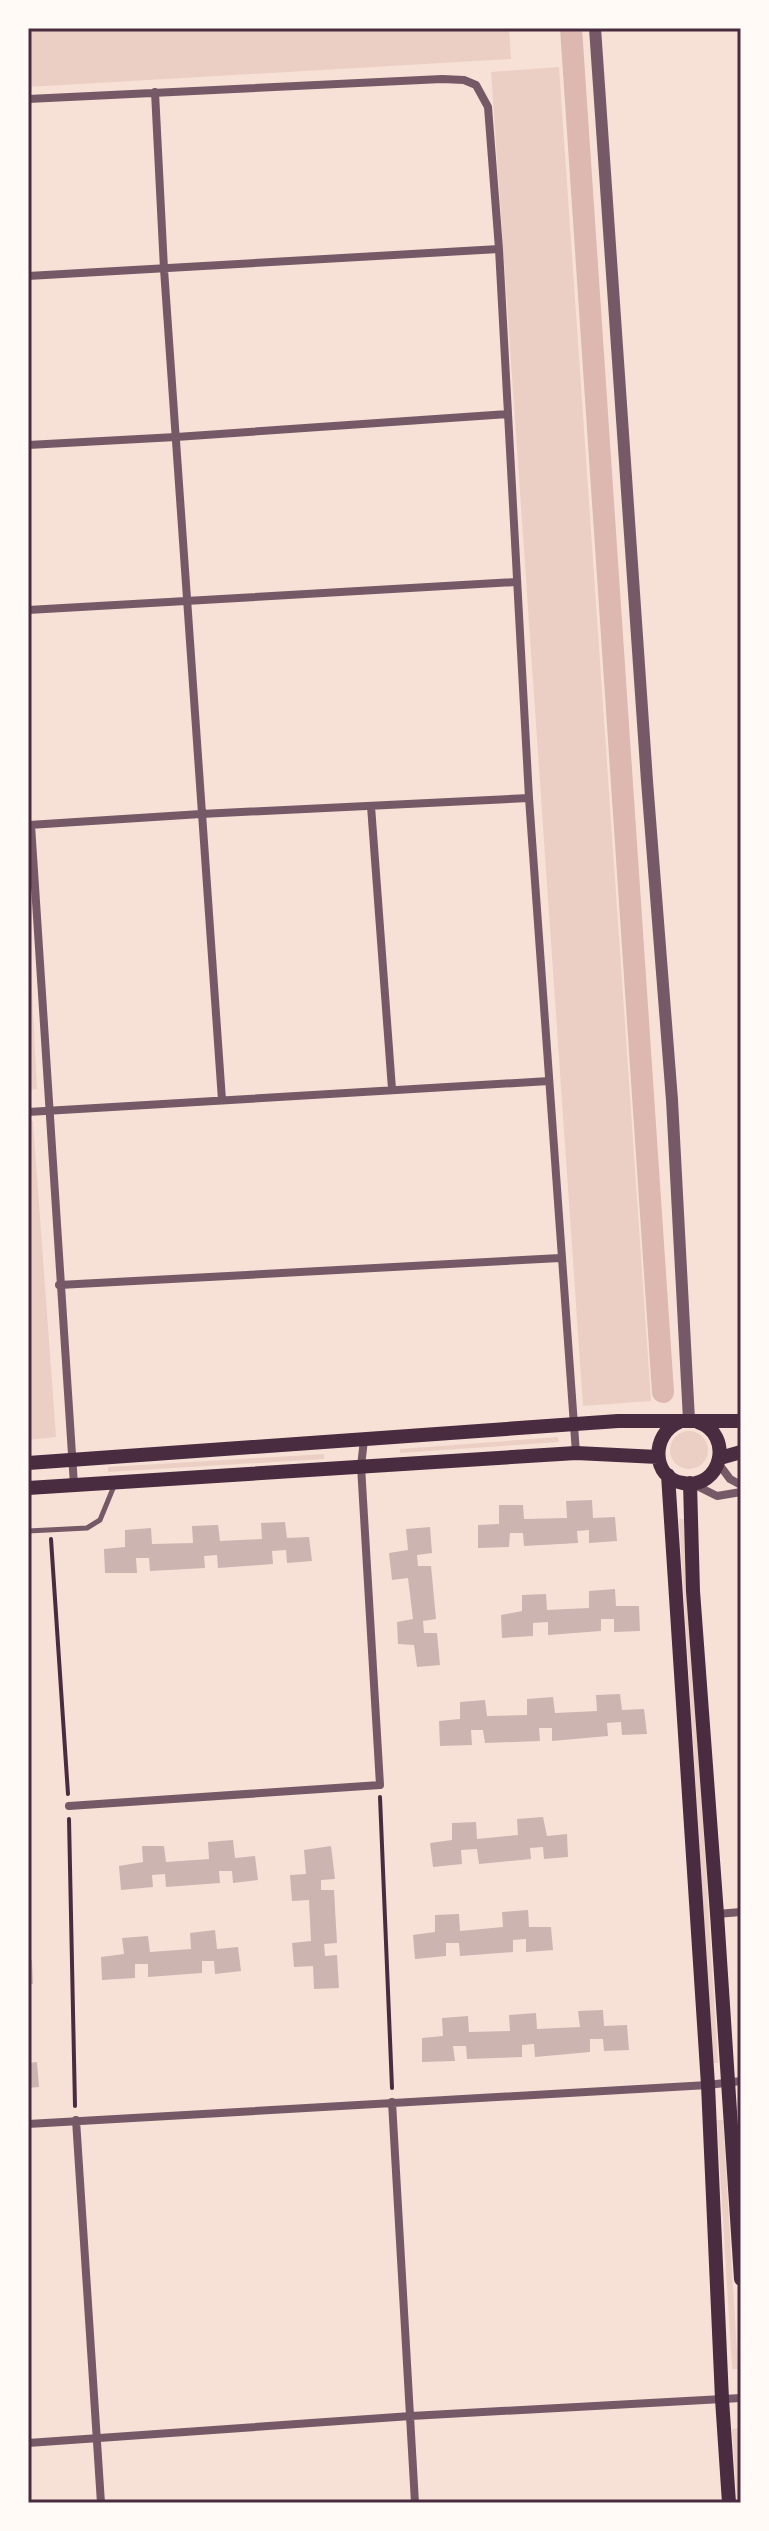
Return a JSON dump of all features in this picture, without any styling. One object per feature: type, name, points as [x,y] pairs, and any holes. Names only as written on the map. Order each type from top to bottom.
[{"type":"main road","points":[[688,1420],[704,1423],[718,1438],[719,1460],[710,1476],[683,1483],[668,1475],[658,1457],[660,1438],[673,1424],[688,1420]]},
{"type":"main road","points":[[28,1463],[618,1421],[741,1421]]},
{"type":"main road","points":[[719,1460],[741,1452]]},
{"type":"main road","points":[[28,1488],[576,1453],[658,1457]]},
{"type":"main road","points":[[668,1475],[708,2085],[729,2503]]},
{"type":"main road","points":[[691,1483],[693,1591],[717,1914],[735,2082],[741,2279]]},
{"type":"street","points":[[595,28],[672,1100],[688,1420]]},
{"type":"street","points":[[28,99],[442,79],[464,80],[476,85],[488,107],[499,249],[529,798],[576,1453]]},
{"type":"street","points":[[155,92],[164,269],[222,1100]]},
{"type":"street","points":[[28,276],[499,249]]},
{"type":"street","points":[[28,445],[508,414]]},
{"type":"street","points":[[28,610],[516,582]]},
{"type":"street","points":[[74,1485],[30,826],[201,814],[529,798]]},
{"type":"street","points":[[371,806],[392,1089]]},
{"type":"street","points":[[28,1112],[549,1081]]},
{"type":"street","points":[[59,1285],[560,1258]]},
{"type":"street","points":[[69,1806],[380,1785],[361,1466],[364,1440]]},
{"type":"street","points":[[719,1460],[730,1479],[741,1485]]},
{"type":"street","points":[[691,1483],[717,1496],[741,1492]]},
{"type":"street","points":[[717,1914],[741,1912]]},
{"type":"street","points":[[28,2124],[735,2082]]},
{"type":"street","points":[[392,2102],[415,2503]]},
{"type":"street","points":[[76,2120],[101,2503]]},
{"type":"street","points":[[28,2443],[411,2416],[741,2398]]},
{"type":"lane","points":[[28,1531],[87,1528],[100,1520],[116,1483]]},
{"type":"path","points":[[51,1529],[69,1806],[76,2120]]},
{"type":"path","points":[[380,1785],[392,2102]]},
{"type":"shaded area","points":[[28,28],[509,28],[511,59],[28,87]]},
{"type":"shaded area","points":[[559,67],[651,1401],[583,1406],[491,72]]},
{"type":"shaded area","points":[[28,908],[37,1089],[28,1090]]},
{"type":"shaded area","points":[[28,1121],[33,1121],[56,1437],[28,1440]]},
{"type":"shaded area","points":[[689,1431],[702,1437],[708,1450],[702,1463],[689,1469],[676,1463],[670,1450],[676,1437]]},
{"type":"shaded area","points":[[558,1437],[559,1442],[400,1453],[400,1449]]},
{"type":"shaded area","points":[[324,1454],[324,1459],[108,1472],[108,1467]]},
{"type":"shaded area","points":[[679,1519],[684,1519],[718,2063],[713,2063]]},
{"type":"shaded area","points":[[717,2120],[723,2120],[738,2369],[732,2369]]},
{"type":"shaded area","points":[[738,2428],[741,2503],[737,2503],[732,2429]]},
{"type":"building","points":[[592,1500],[593,1518],[615,1517],[617,1541],[589,1543],[589,1530],[577,1531],[578,1543],[524,1546],[523,1533],[510,1533],[509,1547],[478,1548],[478,1525],[499,1524],[499,1505],[523,1505],[524,1519],[567,1518],[566,1501]]},
{"type":"building","points":[[285,1522],[287,1538],[309,1537],[312,1561],[287,1563],[286,1550],[272,1551],[273,1564],[218,1568],[217,1555],[204,1556],[205,1568],[150,1571],[149,1558],[136,1558],[137,1573],[105,1573],[104,1549],[125,1547],[125,1530],[151,1528],[152,1544],[193,1543],[192,1526],[218,1525],[220,1541],[262,1539],[261,1523]]},
{"type":"building","points":[[430,1527],[432,1553],[417,1555],[418,1566],[431,1566],[436,1619],[423,1621],[424,1633],[437,1633],[440,1665],[417,1667],[414,1645],[398,1644],[397,1622],[413,1619],[408,1578],[392,1580],[389,1553],[408,1550],[406,1529]]},
{"type":"building","points":[[615,1589],[616,1606],[639,1606],[640,1631],[614,1632],[614,1619],[601,1619],[601,1631],[548,1635],[548,1622],[533,1623],[533,1636],[502,1638],[501,1615],[522,1611],[522,1595],[546,1594],[547,1610],[589,1608],[589,1591]]},
{"type":"building","points":[[620,1694],[622,1710],[644,1709],[647,1734],[622,1735],[621,1722],[607,1723],[608,1736],[552,1741],[552,1728],[539,1728],[540,1741],[485,1743],[483,1730],[471,1730],[472,1745],[440,1746],[439,1721],[460,1719],[460,1702],[485,1700],[487,1716],[527,1715],[527,1699],[553,1697],[555,1713],[597,1711],[596,1695]]},
{"type":"building","points":[[543,1817],[547,1836],[567,1834],[568,1857],[544,1859],[543,1847],[530,1848],[531,1859],[479,1864],[477,1849],[461,1850],[462,1864],[433,1867],[430,1843],[452,1840],[452,1823],[476,1822],[477,1839],[518,1835],[517,1819]]},
{"type":"building","points":[[233,1840],[235,1858],[255,1856],[258,1880],[233,1883],[232,1871],[219,1871],[220,1883],[166,1887],[165,1874],[152,1875],[153,1887],[121,1890],[119,1866],[143,1862],[142,1846],[164,1846],[166,1862],[209,1859],[208,1842]]},
{"type":"building","points":[[331,1846],[335,1879],[321,1880],[321,1890],[334,1890],[337,1943],[324,1944],[325,1956],[337,1955],[339,1988],[314,1989],[313,1966],[294,1967],[292,1943],[311,1941],[309,1900],[292,1901],[290,1875],[306,1874],[304,1850]]},
{"type":"building","points":[[528,1910],[529,1927],[551,1927],[553,1950],[526,1952],[526,1939],[513,1940],[513,1952],[460,1956],[459,1943],[446,1943],[446,1956],[415,1959],[413,1935],[435,1932],[435,1915],[459,1914],[460,1931],[503,1927],[502,1912]]},
{"type":"building","points":[[215,1930],[217,1949],[238,1947],[241,1971],[215,1974],[214,1961],[202,1961],[202,1973],[148,1977],[148,1964],[135,1964],[135,1978],[102,1980],[101,1957],[124,1954],[122,1938],[148,1936],[150,1952],[191,1949],[190,1933]]},
{"type":"building","points":[[28,1960],[32,1960],[33,1984],[28,1984]]},
{"type":"building","points":[[603,2010],[604,2026],[627,2025],[629,2050],[604,2051],[603,2039],[590,2039],[590,2052],[535,2057],[534,2044],[522,2045],[522,2057],[467,2059],[466,2046],[453,2046],[455,2061],[422,2062],[422,2038],[443,2036],[442,2018],[468,2016],[469,2032],[510,2031],[509,2015],[536,2013],[537,2029],[580,2027],[578,2011]]},
{"type":"building","points":[[37,2062],[39,2087],[28,2088],[28,2063]]},
{"type":"waterway","points":[[571,28],[663,1392]]}]
